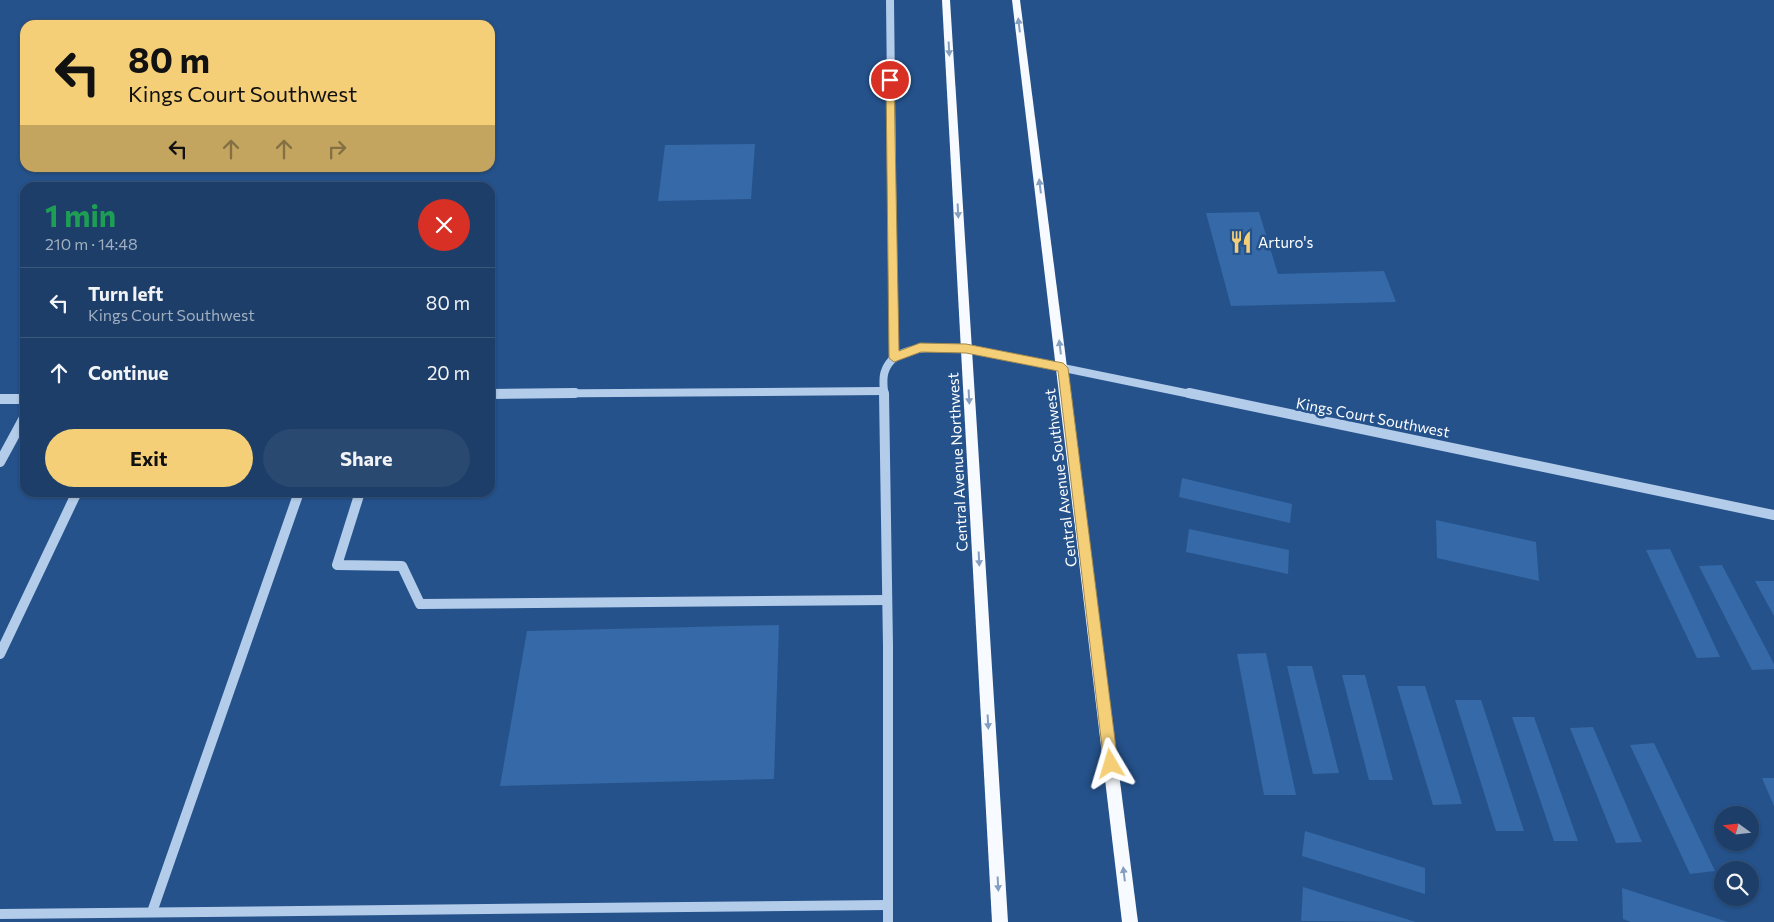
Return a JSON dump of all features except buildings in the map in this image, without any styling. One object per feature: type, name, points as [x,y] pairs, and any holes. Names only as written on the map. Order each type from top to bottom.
[{"type":"main road","name":"Central Avenue Northwest","points":[[946,0],[1000,922]]},
{"type":"main road","name":"Central Avenue Southwest","points":[[1016,0],[1130,922]]},
{"type":"street","points":[[888,922],[884,391],[885,370],[894,358],[890,0]]},
{"type":"street","name":"Kings Court Southwest","points":[[894,358],[920,348],[966,348],[1560,468],[1774,515]]},
{"type":"street","points":[[495,394],[884,391]]},
{"type":"street","points":[[0,399],[20,398]]},
{"type":"street","points":[[0,462],[20,425]]},
{"type":"street","points":[[0,654],[75,497]]},
{"type":"street","points":[[152,912],[297,497]]},
{"type":"street","points":[[358,497],[337,565],[402,566],[420,604],[887,600]]},
{"type":"lane","points":[[0,914],[888,905]]},
{"type":"place","name":"Arturo's","points":[[1241,242]]},
{"type":"route","points":[[890,80],[894,358],[920,348],[966,348],[1063,368],[1111,764]]}]
